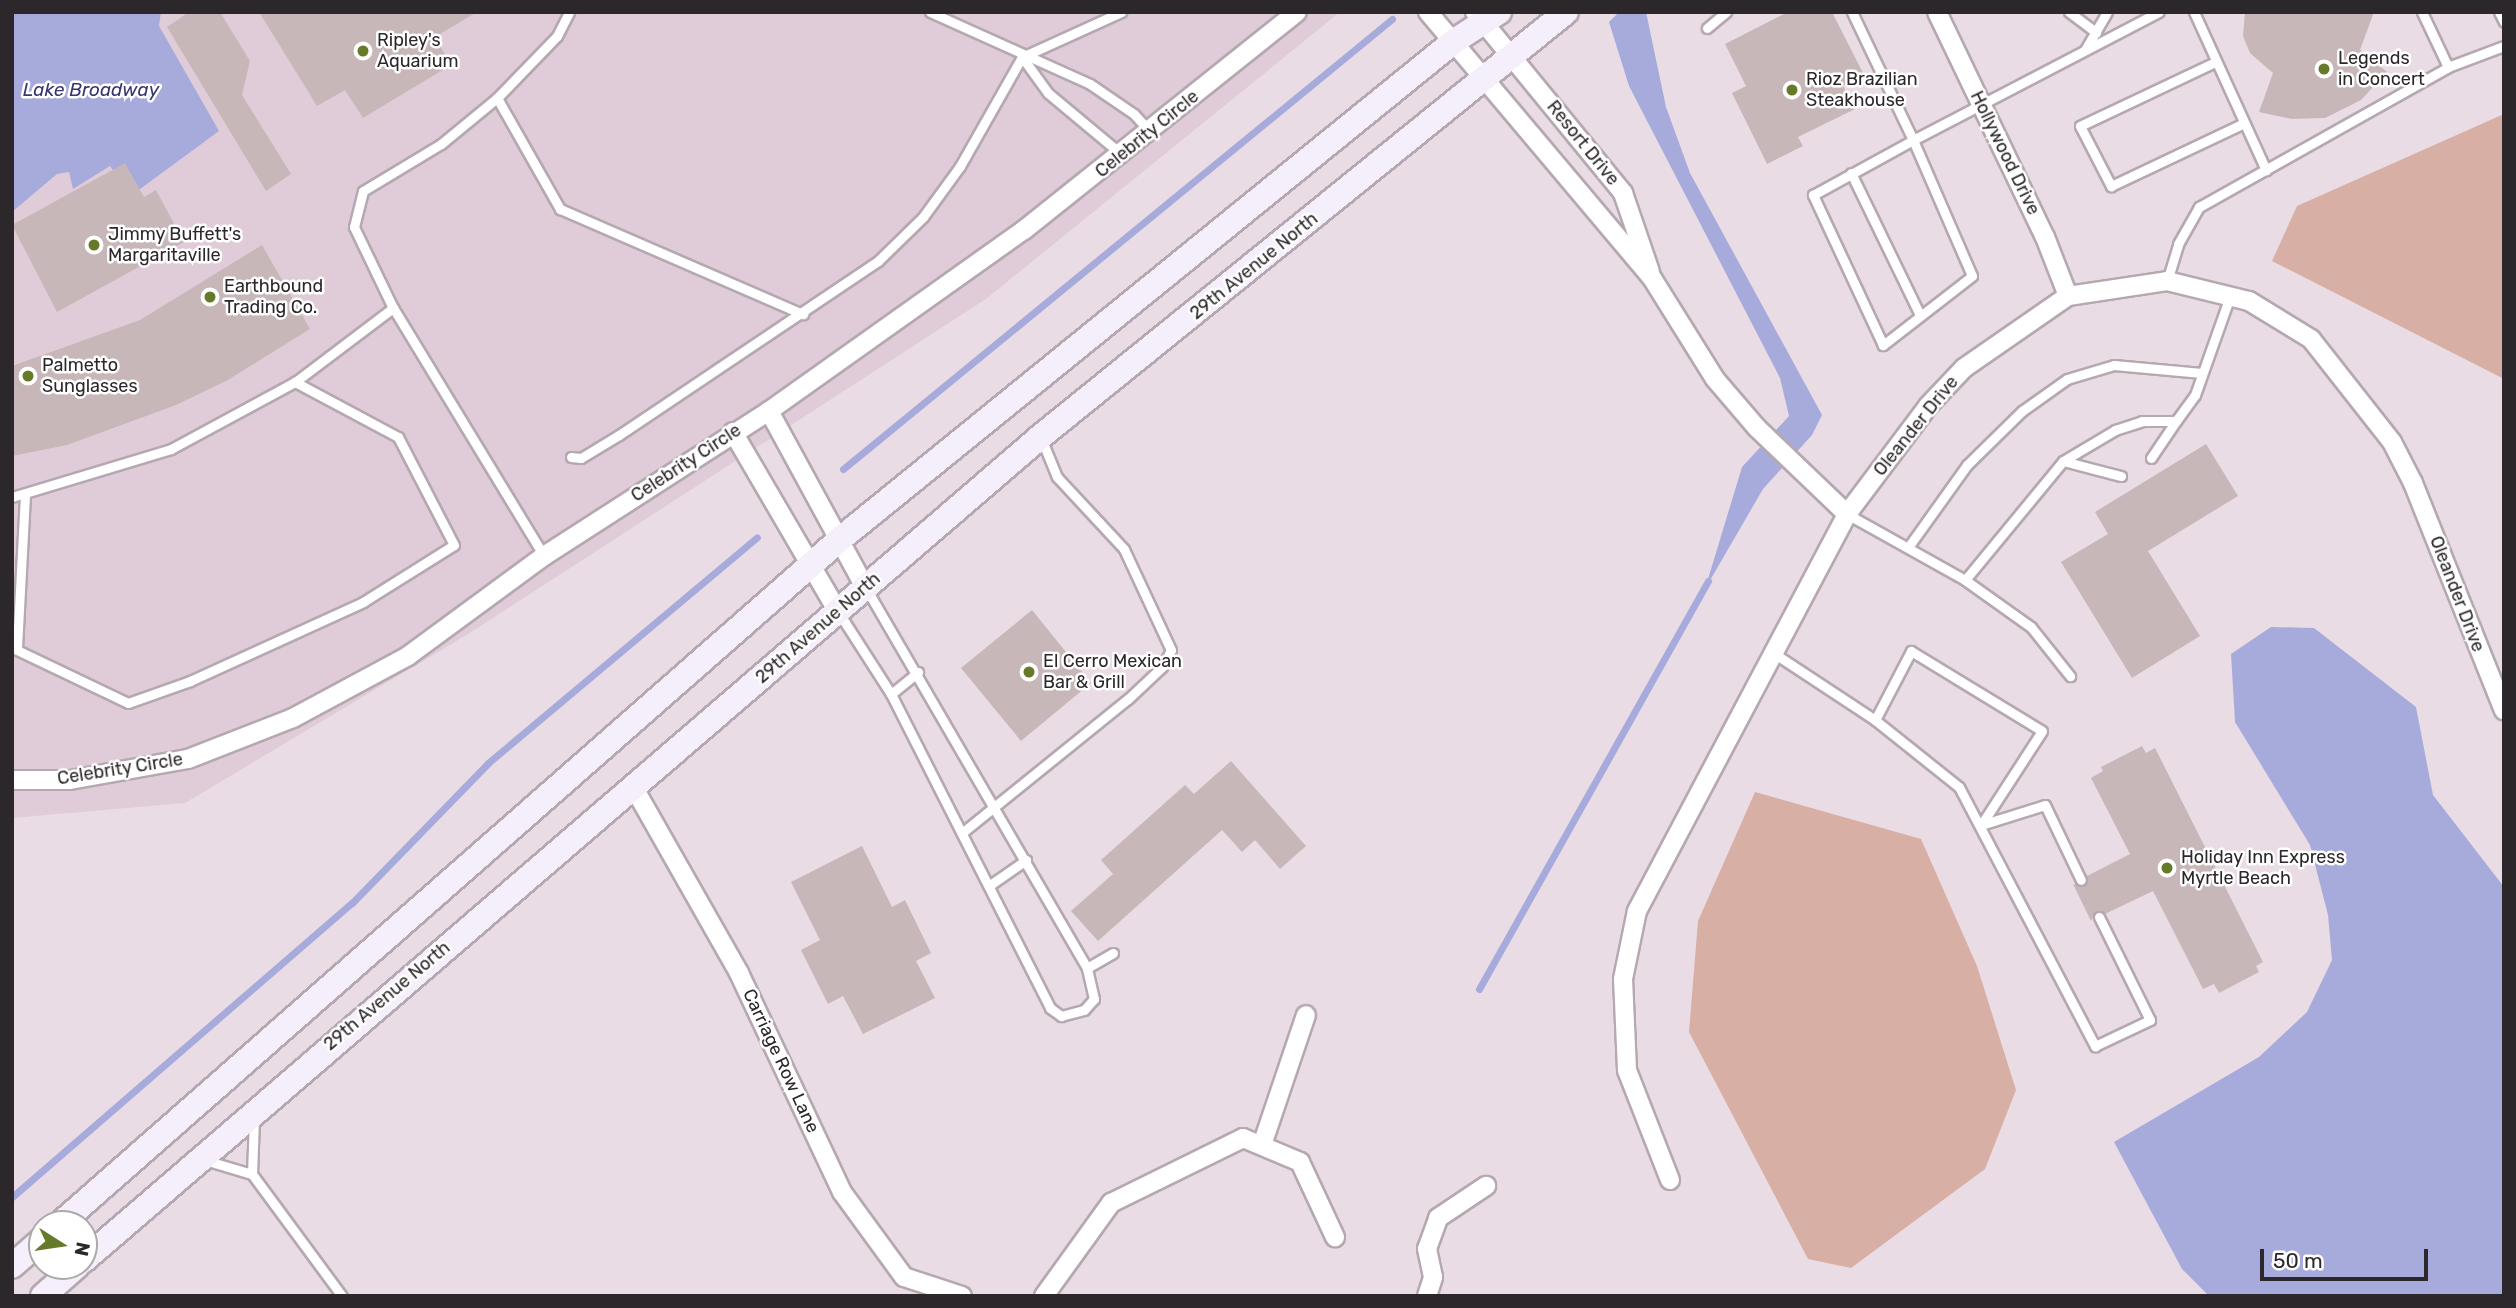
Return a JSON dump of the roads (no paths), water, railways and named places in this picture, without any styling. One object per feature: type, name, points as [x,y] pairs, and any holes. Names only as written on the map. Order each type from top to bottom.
[{"type":"main road","name":"29th Avenue North","points":[[98,1248],[1040,437],[1566,12]]},
{"type":"main road","points":[[76,1210],[839,540],[1486,16]]},
{"type":"main road","points":[[12,1265],[28,1252]]},
{"type":"main road","points":[[43,1296],[61,1280]]},
{"type":"street","name":"Celebrity Circle","points":[[12,780],[70,780],[152,767],[259,734],[408,656],[544,556],[769,411],[1122,155],[1297,12]]},
{"type":"street","points":[[1428,12],[1453,42]]},
{"type":"street","name":"Hollywood Drive","points":[[1937,12],[1983,105],[2068,296]]},
{"type":"street","name":"Resort Drive","points":[[1486,16],[1512,56],[1623,193],[1652,278]]},
{"type":"street","name":"Resort Drive","points":[[1453,42],[1652,278],[1715,379],[1756,428],[1847,514]]},
{"type":"street","name":"Oleander Drive","points":[[1670,1180],[1627,1070],[1623,979],[1637,911],[1847,514],[1927,407],[1965,368],[2068,296],[2167,281],[2231,295],[2311,339],[2392,442],[2426,511],[2504,711]]},
{"type":"street","points":[[769,411],[865,587]]},
{"type":"street","points":[[733,432],[838,612]]},
{"type":"street","name":"Carriage Row Lane","points":[[634,788],[739,973],[842,1192],[904,1277],[962,1296]]},
{"type":"street","points":[[1262,1145],[1306,1015]]},
{"type":"street","points":[[1044,1296],[1111,1203],[1243,1139],[1300,1162],[1335,1237]]},
{"type":"street","points":[[1427,1296],[1433,1277],[1427,1249],[1438,1218],[1486,1186]]},
{"type":"lane","points":[[544,556],[393,308],[354,227],[362,191],[441,144],[497,98],[557,36],[569,12]]},
{"type":"lane","points":[[930,12],[1021,58],[1090,85],[1133,114],[1150,132]]},
{"type":"lane","points":[[571,457],[581,458],[619,435],[803,314],[878,261],[923,217],[960,166],[1021,58],[1121,12]]},
{"type":"lane","points":[[1707,28],[1726,12]]},
{"type":"lane","points":[[1852,12],[1913,140],[1972,276],[1883,345],[1813,195],[1913,140],[2158,12]]},
{"type":"lane","points":[[2069,12],[2096,32]]},
{"type":"lane","points":[[2085,50],[2107,12]]},
{"type":"lane","points":[[2194,12],[2213,63],[2266,170]]},
{"type":"lane","points":[[2422,12],[2448,67]]},
{"type":"lane","points":[[2499,12],[2504,22]]},
{"type":"lane","points":[[2167,281],[2178,243],[2199,207],[2448,67],[2504,46]]},
{"type":"lane","points":[[1021,58],[1048,93],[1122,155]]},
{"type":"lane","points":[[2213,63],[2080,127],[2111,186],[2244,124]]},
{"type":"lane","points":[[497,98],[560,209],[803,314]]},
{"type":"lane","points":[[1852,173],[1920,315]]},
{"type":"lane","points":[[2151,458],[2195,396],[2231,295]]},
{"type":"lane","points":[[12,497],[171,449],[295,382],[393,308]]},
{"type":"lane","points":[[1909,546],[1967,465],[2022,411],[2067,379],[2114,365],[2202,373]]},
{"type":"lane","points":[[25,495],[17,650],[128,703],[190,681],[363,602],[454,545],[398,437],[295,382]]},
{"type":"lane","points":[[1965,580],[2063,461],[2115,430],[2143,421],[2176,422]]},
{"type":"lane","points":[[963,832],[995,811],[1128,699],[1162,667],[1171,650],[1124,548],[1057,477],[1040,437]]},
{"type":"lane","points":[[2063,461],[2121,475]]},
{"type":"lane","points":[[1847,514],[1909,546],[1965,580],[2031,627],[2070,676]]},
{"type":"lane","points":[[838,612],[891,694],[1050,1008],[1061,1016],[1084,1010],[1094,999],[1087,968],[918,673],[865,587]]},
{"type":"lane","points":[[1875,720],[1911,651],[2042,731],[1981,825]]},
{"type":"lane","points":[[1775,654],[1875,720],[1959,787],[2095,1046],[2150,1020],[2099,917]]},
{"type":"lane","points":[[891,694],[918,673]]},
{"type":"lane","points":[[1981,825],[2045,805],[2081,880]]},
{"type":"lane","points":[[990,885],[1026,860]]},
{"type":"lane","points":[[1087,968],[1112,953]]},
{"type":"lane","points":[[252,1174],[256,1110]]},
{"type":"lane","points":[[198,1160],[252,1174],[342,1296]]},
{"type":"water","name":"Lake Broadway","points":[[12,12],[161,12],[159,26],[219,131],[132,195],[110,166],[73,189],[69,172],[57,174],[12,212]]},
{"type":"water","points":[[1619,12],[1646,12],[1666,107],[1690,173],[1822,415],[1812,435],[1763,489],[1705,589],[1742,467],[1789,416],[1780,378],[1629,86],[1609,22]]},
{"type":"water","points":[[2271,627],[2314,628],[2416,707],[2433,795],[2504,887],[2504,1296],[2209,1296],[2182,1269],[2114,1142],[2259,1057],[2307,1012],[2332,960],[2328,915],[2310,845],[2235,722],[2231,654]]},
{"type":"waterway","points":[[843,469],[1392,19]]},
{"type":"waterway","points":[[12,1197],[352,903],[488,763],[757,537]]},
{"type":"waterway","points":[[1479,989],[1708,581]]},
{"type":"place","name":"Ripley's Aquarium","points":[[363,51]]},
{"type":"place","name":"Legends in Concert","points":[[2324,69]]},
{"type":"place","name":"Rioz Brazilian Steakhouse","points":[[1792,90]]},
{"type":"place","name":"Jimmy Buffett's Margaritaville","points":[[94,245]]},
{"type":"place","name":"Earthbound Trading Co.","points":[[210,297]]},
{"type":"place","name":"Palmetto Sunglasses","points":[[28,376]]},
{"type":"place","name":"El Cerro Mexican Bar & Grill","points":[[1029,672]]},
{"type":"place","name":"Holiday Inn Express Myrtle Beach","points":[[2167,868]]}]
